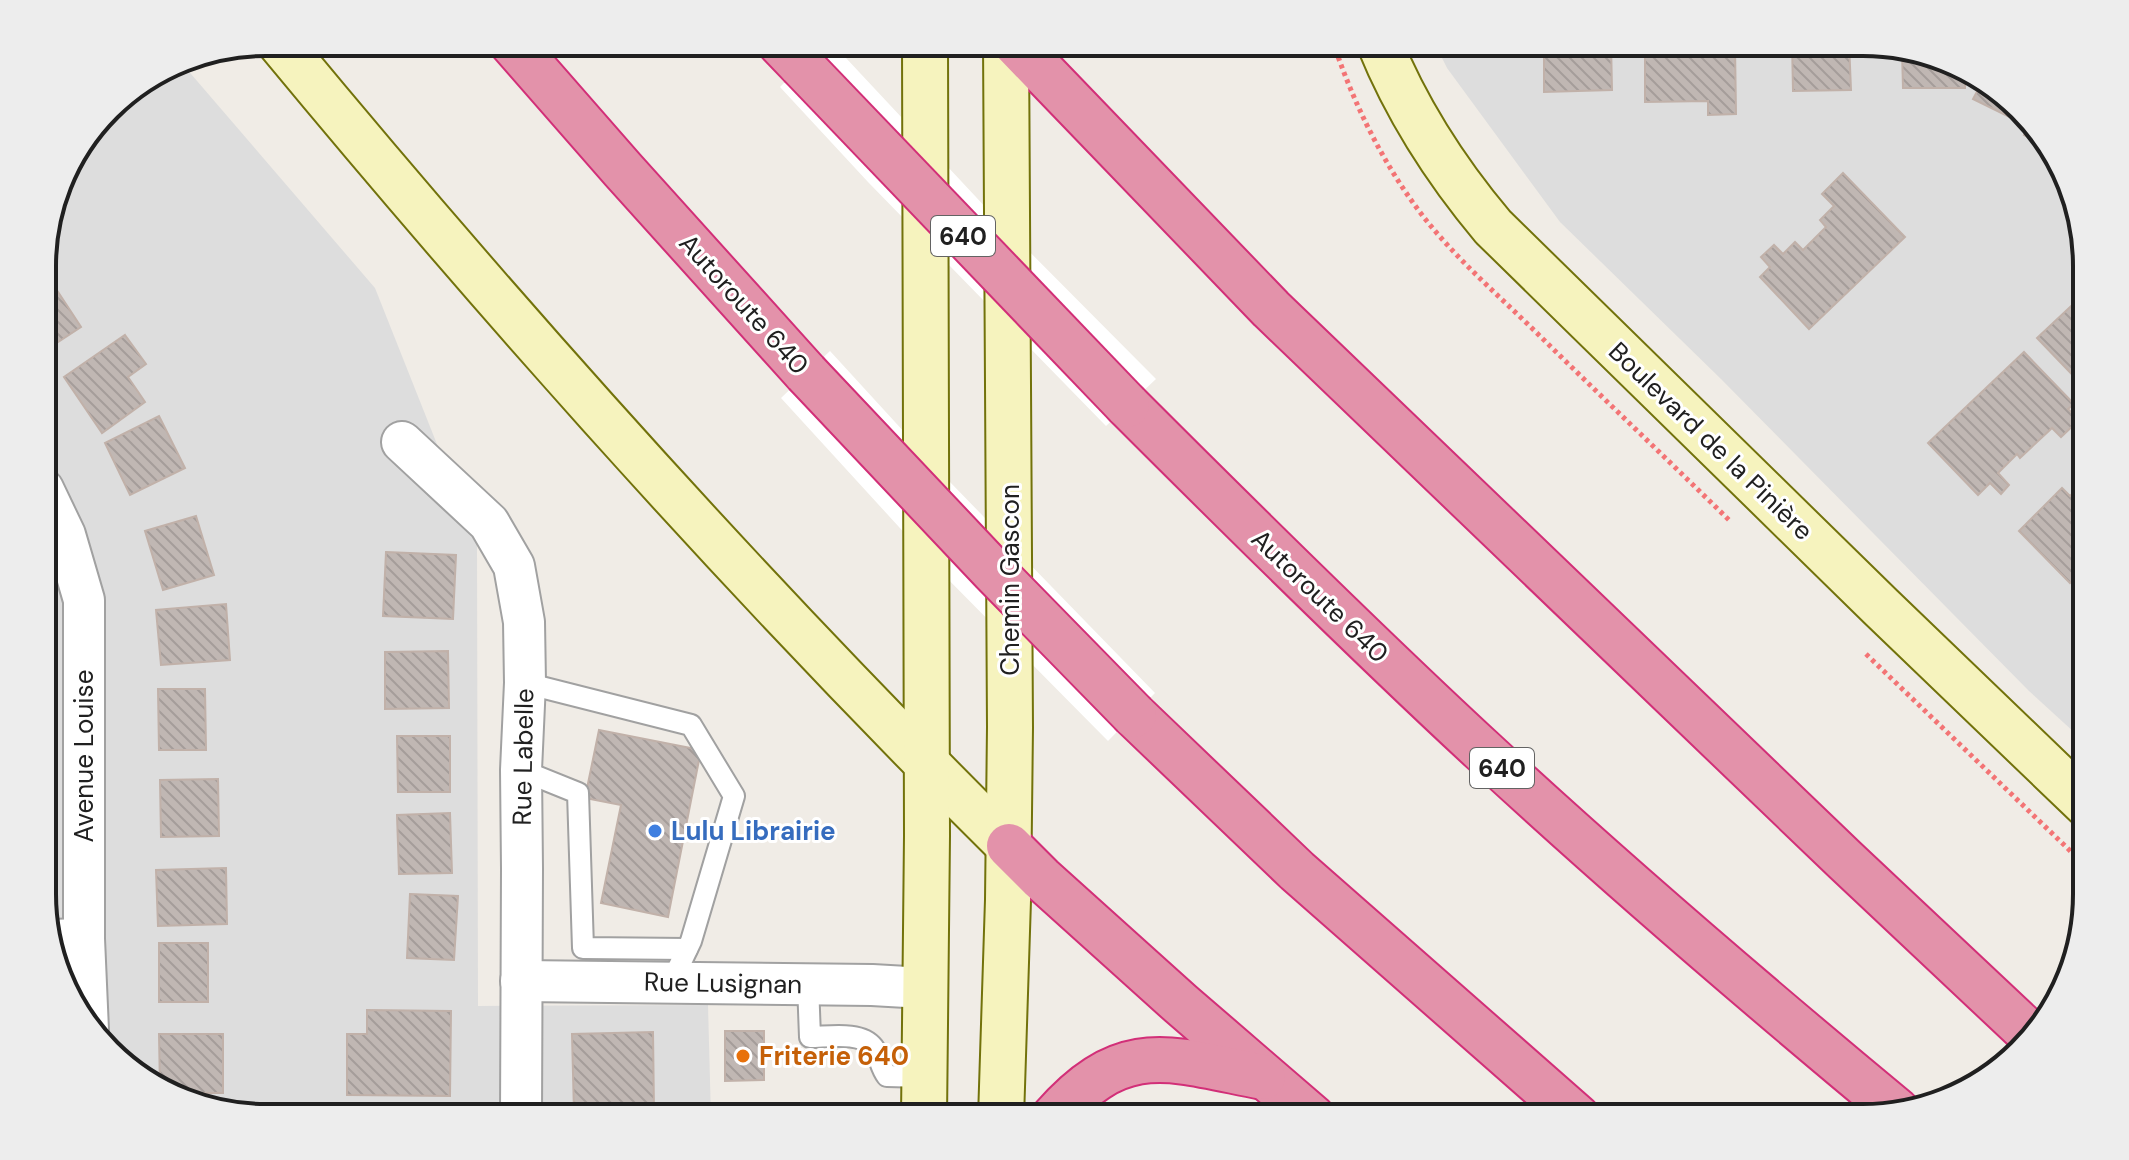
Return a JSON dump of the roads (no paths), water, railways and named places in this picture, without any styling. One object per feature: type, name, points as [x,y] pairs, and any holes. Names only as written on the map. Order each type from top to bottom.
[{"type":"highway","name":"Autoroute 640","points":[[523,56],[806,373],[1134,715],[1297,871],[1562,1104]]},
{"type":"highway","name":"Autoroute 640","points":[[792,56],[1127,405],[1317,594],[1484,752],[1703,948],[1887,1103]]},
{"type":"highway","points":[[1027,56],[1271,309],[2024,1029]]},
{"type":"highway","points":[[1009,846],[1181,1004],[1297,1104]]},
{"type":"highway","points":[[1066,1104],[1099,1076],[1143,1059],[1171,1060],[1265,1077]]},
{"type":"main road","points":[[291,56],[588,401],[716,542],[1009,846]]},
{"type":"main road","points":[[924,1098],[927,764],[925,56]]},
{"type":"main road","name":"Chemin Gascon","points":[[1001,1104],[1010,727],[1006,56]]},
{"type":"main road","name":"Boulevard de la Pinière","points":[[1385,56],[1433,149],[1493,227],[2073,792]]},
{"type":"street","name":"Rue Labelle","points":[[402,442],[489,523],[514,566],[524,622],[525,683],[521,770],[521,1104]]},
{"type":"street","name":"Avenue Louise","points":[[56,516],[65,535],[84,600],[67,940],[78,987]]},
{"type":"street","name":"Rue Lusignan","points":[[521,981],[583,965],[679,966],[808,984],[924,988]]},
{"type":"lane","points":[[525,683],[691,725],[734,796],[679,966]]},
{"type":"lane","points":[[521,770],[578,793],[583,965]]},
{"type":"lane","points":[[808,984],[810,1037],[864,1040],[877,1053],[887,1076],[924,1098]]},
{"type":"place","name":"Lulu Librairie","points":[[655,831]]},
{"type":"place","name":"Friterie 640","points":[[743,1056]]}]
